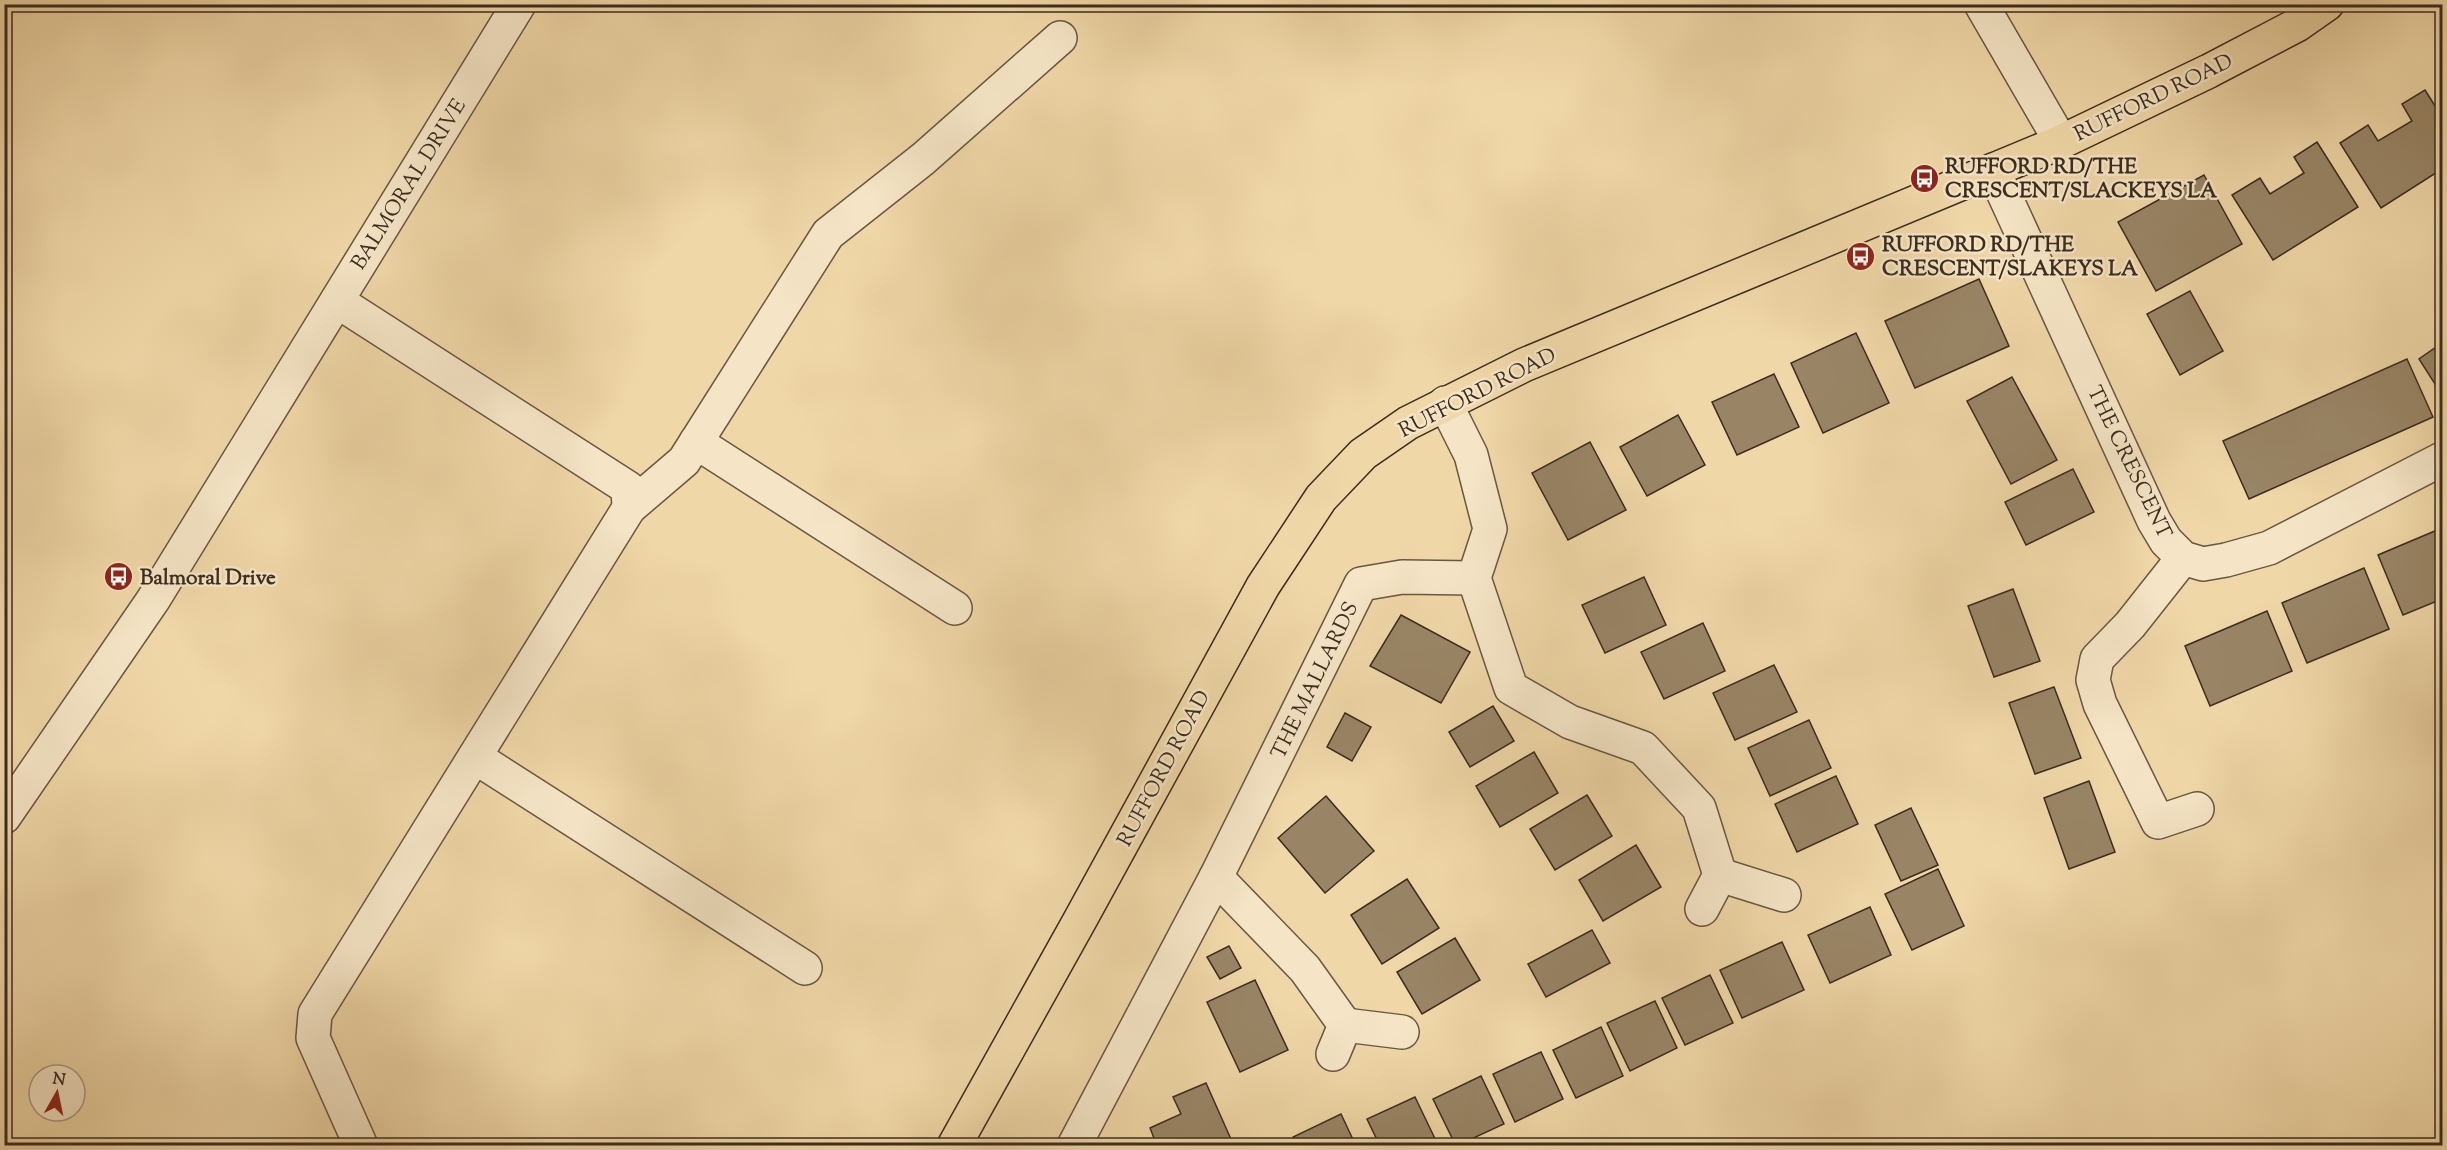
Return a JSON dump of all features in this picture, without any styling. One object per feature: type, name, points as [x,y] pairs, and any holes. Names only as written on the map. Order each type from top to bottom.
[{"type":"main road","name":"RUFFORD ROAD","points":[[954,1146],[1263,586],[1321,498],[1363,454],[1408,423],[1524,365],[2061,142],[2218,66],[2297,25],[2327,4]]},
{"type":"street","name":"BALMORAL DRIVE","points":[[4,817],[153,600],[519,4]]},
{"type":"street","points":[[1981,4],[2061,142]]},
{"type":"street","points":[[361,1146],[314,1038],[315,1014],[629,508],[684,461],[828,234],[923,159],[1060,38]]},
{"type":"street","name":"THE CRESCENT","points":[[1993,170],[2154,522],[2166,541],[2183,558],[2203,564],[2269,548],[2442,459]]},
{"type":"street","points":[[337,301],[628,488],[629,508]]},
{"type":"street","points":[[1445,403],[1471,455],[1490,529],[1474,578],[1511,688],[1570,722],[1643,748],[1699,808],[1720,875],[1702,909]]},
{"type":"street","points":[[696,442],[955,608]]},
{"type":"street","points":[[2183,558],[2130,625],[2097,659],[2092,680],[2100,704],[2158,822],[2197,809]]},
{"type":"street","name":"THE MALLARDS","points":[[1074,1146],[1216,877],[1361,584],[1402,577],[1474,578]]},
{"type":"street","points":[[475,757],[805,968]]},
{"type":"street","points":[[1720,875],[1785,895]]},
{"type":"street","points":[[1216,877],[1305,969],[1339,1040],[1402,1032]]},
{"type":"building","points":[[2425,90],[2442,117],[2442,169],[2381,208],[2340,143],[2368,125],[2378,141],[2412,121],[2402,104]]},
{"type":"building","points":[[2317,142],[2358,207],[2273,260],[2232,195],[2260,178],[2270,194],[2304,173],[2294,157]]},
{"type":"building","points":[[2204,175],[2242,244],[2156,291],[2118,222]]},
{"type":"building","points":[[1979,279],[2009,346],[1915,388],[1885,321]]},
{"type":"building","points":[[2190,291],[2223,351],[2180,375],[2147,314]]},
{"type":"building","points":[[1856,333],[1889,403],[1823,433],[1791,363]]},
{"type":"building","points":[[2442,343],[2442,395],[2419,359]]},
{"type":"building","points":[[2407,359],[2433,417],[2249,499],[2223,441]]},
{"type":"building","points":[[1774,374],[1799,427],[1737,455],[1712,402]]},
{"type":"building","points":[[2012,377],[2057,460],[2011,484],[1967,401]]},
{"type":"building","points":[[1678,415],[1705,465],[1647,496],[1620,447]]},
{"type":"building","points":[[1590,442],[1626,510],[1568,540],[1532,473]]},
{"type":"building","points":[[2073,469],[2094,512],[2026,545],[2005,502]]},
{"type":"building","points":[[2442,528],[2442,599],[2403,615],[2378,555]]},
{"type":"building","points":[[2364,568],[2389,629],[2307,663],[2282,603]]},
{"type":"building","points":[[1644,577],[1666,625],[1605,653],[1582,605]]},
{"type":"building","points":[[2013,589],[2040,661],[1994,677],[1968,606]]},
{"type":"building","points":[[2267,611],[2292,671],[2210,706],[2185,646]]},
{"type":"building","points":[[1401,615],[1470,652],[1441,703],[1370,666]]},
{"type":"building","points":[[1703,623],[1725,671],[1664,699],[1641,652]]},
{"type":"building","points":[[1774,665],[1797,712],[1735,740],[1713,693]]},
{"type":"building","points":[[2054,687],[2081,758],[2035,774],[2009,703]]},
{"type":"building","points":[[1493,706],[1514,741],[1470,767],[1449,732]]},
{"type":"building","points":[[1345,713],[1371,727],[1352,761],[1327,747]]},
{"type":"building","points":[[1809,720],[1831,768],[1770,796],[1748,748]]},
{"type":"building","points":[[1534,752],[1558,793],[1500,827],[1476,786]]},
{"type":"building","points":[[1836,776],[1858,824],[1797,852],[1775,804]]},
{"type":"building","points":[[2089,781],[2115,852],[2069,869],[2044,798]]},
{"type":"building","points":[[1587,795],[1612,836],[1555,870],[1530,829]]},
{"type":"building","points":[[1326,796],[1374,851],[1325,893],[1278,838]]},
{"type":"building","points":[[1911,808],[1938,865],[1901,881],[1875,825]]},
{"type":"building","points":[[1636,845],[1661,887],[1603,921],[1579,880]]},
{"type":"building","points":[[1938,869],[1964,926],[1912,950],[1885,894]]},
{"type":"building","points":[[1407,879],[1439,928],[1382,964],[1351,915]]},
{"type":"building","points":[[1870,907],[1891,955],[1830,983],[1808,935]]},
{"type":"building","points":[[1592,930],[1610,963],[1546,997],[1528,964]]},
{"type":"building","points":[[1455,938],[1480,980],[1422,1014],[1397,972]]},
{"type":"building","points":[[1782,942],[1804,990],[1742,1018],[1720,970]]},
{"type":"building","points":[[1229,946],[1241,968],[1220,979],[1207,957]]},
{"type":"building","points":[[1710,975],[1733,1023],[1685,1045],[1662,998]]},
{"type":"building","points":[[1255,980],[1288,1050],[1240,1072],[1207,1002]]},
{"type":"building","points":[[1655,1001],[1677,1048],[1630,1071],[1607,1023]]},
{"type":"building","points":[[1601,1027],[1623,1076],[1576,1098],[1553,1050]]},
{"type":"building","points":[[1541,1052],[1563,1099],[1515,1122],[1493,1074]]},
{"type":"building","points":[[1481,1076],[1504,1124],[1456,1146],[1433,1099]]},
{"type":"building","points":[[1206,1083],[1234,1146],[1157,1146],[1150,1128],[1181,1114],[1173,1097]]},
{"type":"building","points":[[1415,1097],[1438,1145],[1380,1146],[1367,1119]]},
{"type":"building","points":[[1341,1114],[1356,1146],[1297,1146],[1293,1137]]},
{"type":"place","name":"RUFFORD RD/THE CRESCENT/SLACKEYS LA","points":[[1924,178]]},
{"type":"place","name":"RUFFORD RD/THE CRESCENT/SLAKEYS LA","points":[[1861,256]]},
{"type":"place","name":"Balmoral Drive","points":[[119,577]]}]
